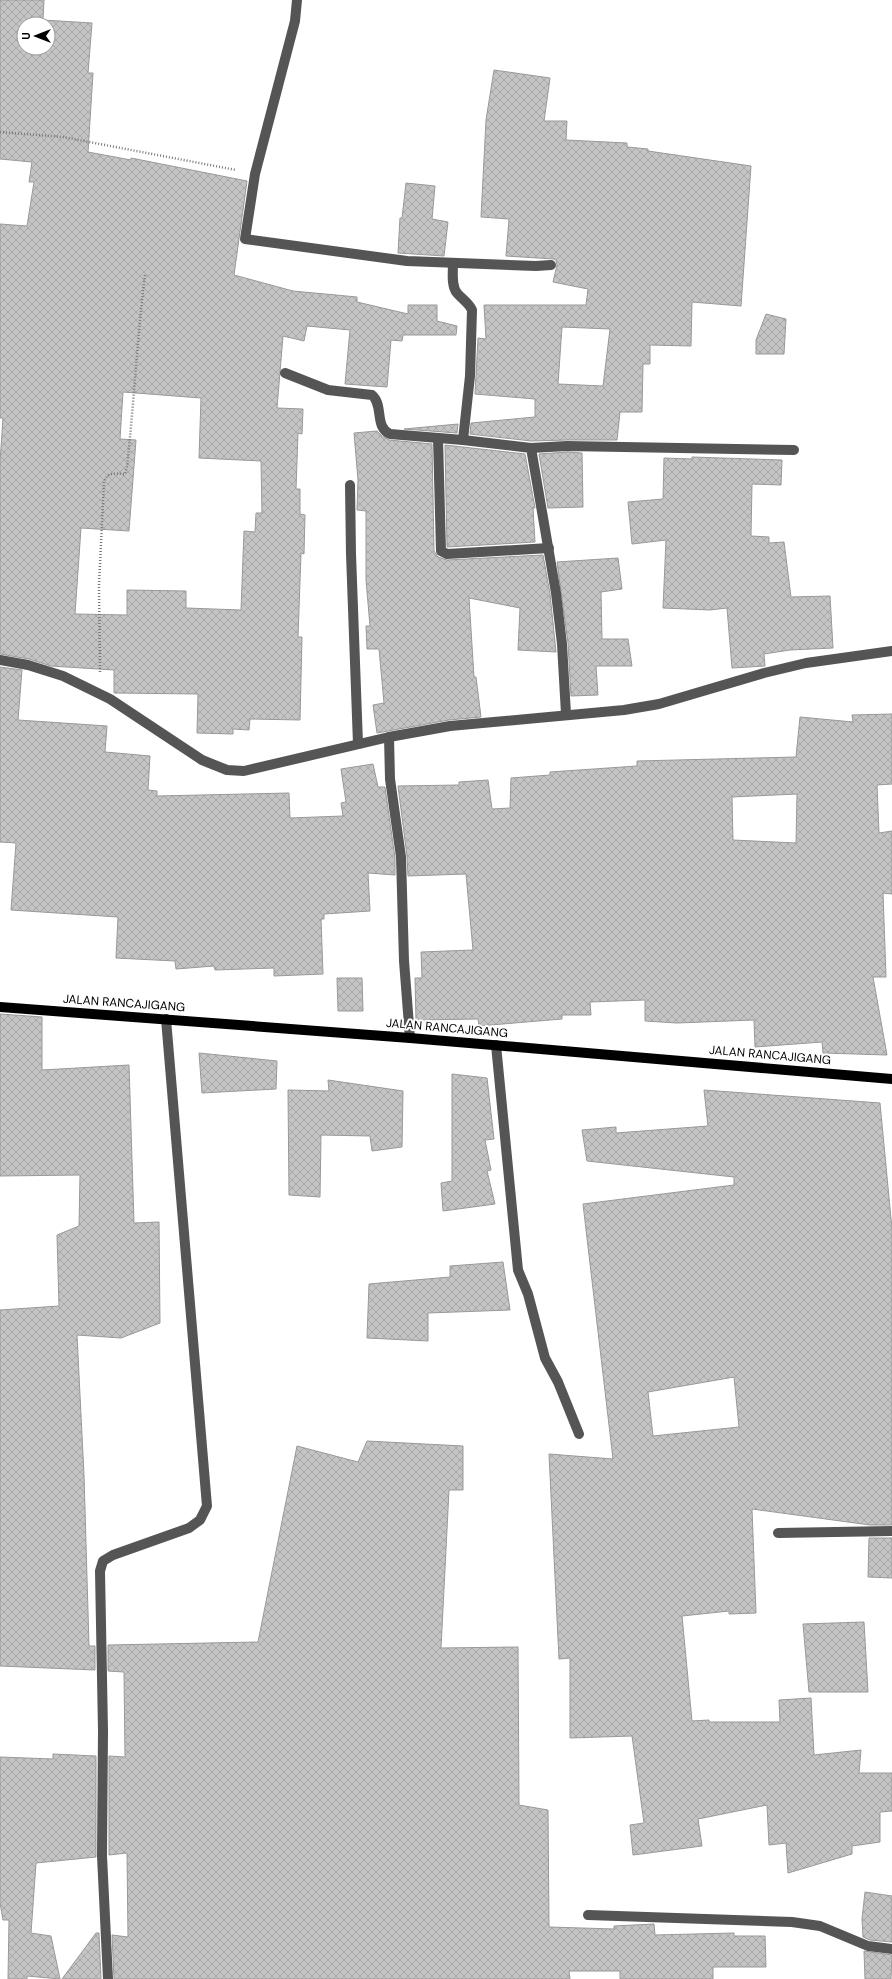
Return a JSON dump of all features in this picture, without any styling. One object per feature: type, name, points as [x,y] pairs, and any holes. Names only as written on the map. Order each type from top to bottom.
[{"type":"main road","name":"JALAN RANCAJIGANG","points":[[0,1007],[410,1038],[892,1078]]},
{"type":"street","points":[[297,0],[295,22],[255,174],[245,239],[407,261],[551,265]]},
{"type":"street","points":[[453,262],[454,286],[457,294],[469,303],[472,310],[470,376],[463,440]]},
{"type":"street","points":[[285,373],[328,390],[372,395],[377,402],[382,426],[390,434],[463,440],[531,448],[567,446],[794,450]]},
{"type":"street","points":[[438,438],[439,548],[441,551],[447,554],[549,548]]},
{"type":"street","points":[[531,448],[549,548],[562,644],[566,714]]},
{"type":"street","points":[[350,485],[350,554],[358,744]]},
{"type":"street","points":[[0,660],[28,665],[64,676],[100,694],[202,760],[227,770],[244,771],[389,737],[450,726],[566,714],[624,710],[659,704],[764,673],[806,663],[892,651]]},
{"type":"street","points":[[389,737],[388,763],[401,857],[404,961],[410,1038]]},
{"type":"street","points":[[108,1979],[102,1856],[103,1731],[100,1571],[103,1561],[113,1555],[189,1528],[200,1520],[206,1506],[166,1020]]},
{"type":"street","points":[[496,1045],[517,1266],[528,1294],[545,1358],[558,1382],[579,1434]]},
{"type":"street","points":[[778,1532],[892,1531]]},
{"type":"street","points":[[588,1915],[792,1922],[820,1926],[868,1946],[892,1949]]},
{"type":"path","points":[[0,132],[63,137],[255,174]]},
{"type":"path","points":[[100,694],[99,584],[104,482],[106,476],[110,474],[124,474],[127,467],[134,410],[137,339],[145,275]]},
{"type":"building","points":[[0,0],[44,0],[43,16],[16,16],[16,56],[56,56],[56,21],[92,23],[88,73],[93,73],[88,152],[131,160],[131,158],[247,181],[234,275],[293,291],[357,297],[357,302],[408,314],[408,305],[437,305],[437,321],[457,326],[456,335],[403,335],[402,341],[391,340],[387,387],[345,384],[350,330],[307,326],[304,341],[283,336],[277,408],[303,409],[302,434],[298,433],[296,489],[300,489],[300,514],[305,515],[304,554],[301,553],[298,637],[302,637],[300,720],[250,719],[249,730],[233,729],[233,734],[197,733],[198,694],[114,693],[114,670],[51,666],[29,659],[0,654],[0,462],[3,418],[0,418],[0,224],[27,226],[34,182],[29,182],[32,162],[0,159]],"holes":[[[123,392],[201,398],[199,458],[261,461],[262,513],[256,513],[255,532],[244,531],[241,610],[186,608],[186,591],[127,590],[127,615],[75,614],[81,528],[129,531],[136,440],[120,439]]]},
{"type":"building","points":[[494,70],[550,78],[544,121],[567,121],[566,140],[627,143],[627,147],[648,149],[648,151],[751,166],[741,306],[692,302],[691,346],[650,345],[650,364],[643,364],[642,412],[620,412],[617,440],[531,441],[470,434],[471,423],[535,417],[535,399],[475,394],[478,338],[486,339],[484,305],[586,305],[588,289],[553,282],[557,265],[556,260],[554,259],[506,256],[509,219],[481,217],[486,120]],"holes":[[[562,327],[610,329],[603,386],[558,384]]]},
{"type":"building","points":[[406,183],[435,186],[432,219],[448,222],[444,256],[398,253],[400,218],[402,218]]},
{"type":"building","points":[[766,314],[786,319],[784,354],[756,354],[756,340]]},
{"type":"building","points":[[458,424],[457,433],[404,429]]},
{"type":"building","points":[[377,431],[389,440],[432,444],[434,551],[438,557],[447,560],[543,555],[550,594],[556,652],[518,650],[520,608],[469,598],[474,677],[476,677],[481,717],[449,720],[377,733],[373,705],[384,703],[379,649],[367,649],[366,626],[370,626],[366,580],[366,511],[357,510],[358,480],[354,433]]},
{"type":"building","points":[[445,445],[525,454],[535,508],[533,508],[535,542],[447,547]]},
{"type":"building","points":[[567,452],[582,453],[583,507],[548,508],[539,454]]},
{"type":"building","points":[[692,457],[782,460],[781,485],[752,484],[751,536],[769,537],[769,543],[784,542],[791,597],[830,596],[833,648],[790,650],[764,654],[765,666],[732,668],[727,608],[710,610],[663,608],[666,540],[632,544],[628,502],[663,499],[664,458],[692,459]]},
{"type":"building","points":[[618,558],[622,589],[601,592],[602,639],[628,639],[632,666],[596,666],[598,695],[571,696],[568,643],[557,562]]},
{"type":"building","points":[[0,667],[22,670],[18,720],[107,726],[105,752],[150,756],[148,790],[157,791],[157,796],[289,793],[290,818],[343,816],[341,803],[346,802],[341,769],[373,764],[378,787],[385,787],[395,858],[395,875],[368,873],[370,911],[324,914],[324,919],[321,919],[323,974],[274,976],[274,968],[215,970],[214,966],[176,969],[175,961],[116,958],[118,917],[11,910],[16,843],[0,842]]},
{"type":"building","points":[[892,714],[892,784],[877,785],[879,833],[892,831],[892,894],[883,893],[886,977],[873,977],[887,1055],[823,1053],[822,1042],[755,1047],[754,1020],[677,1023],[645,1021],[645,1000],[590,1002],[591,1015],[562,1015],[562,1019],[479,1026],[478,1019],[416,1020],[415,978],[422,978],[421,952],[473,950],[466,874],[408,876],[407,856],[398,786],[459,785],[459,782],[488,780],[492,809],[510,808],[511,778],[550,775],[550,772],[637,766],[637,761],[796,757],[800,717],[853,722],[852,715]],"holes":[[[797,794],[796,843],[733,840],[732,797]]]},
{"type":"building","points":[[337,978],[362,978],[363,1011],[338,1011]]},
{"type":"building","points":[[0,1014],[42,1017],[42,1070],[129,1065],[134,1223],[159,1222],[160,1323],[121,1338],[77,1335],[84,1475],[89,1646],[95,1646],[95,1670],[0,1666],[0,1310],[59,1306],[57,1235],[79,1226],[80,1175],[0,1176]]},
{"type":"building","points":[[199,1053],[277,1061],[276,1089],[202,1093]]},
{"type":"building","points":[[452,1074],[487,1078],[494,1139],[485,1140],[491,1170],[487,1171],[495,1204],[443,1211],[441,1183],[452,1181]]},
{"type":"building","points":[[328,1080],[403,1091],[402,1147],[372,1151],[370,1136],[321,1135],[320,1197],[289,1195],[288,1090],[329,1091]]},
{"type":"building","points":[[704,1090],[880,1103],[892,1229],[892,1525],[870,1525],[752,1509],[756,1613],[729,1614],[729,1611],[682,1616],[692,1721],[780,1722],[779,1700],[811,1698],[814,1755],[861,1750],[859,1773],[892,1773],[892,1811],[880,1812],[880,1842],[852,1846],[852,1854],[788,1873],[786,1843],[769,1845],[767,1805],[698,1819],[702,1846],[633,1855],[630,1825],[644,1823],[632,1736],[570,1738],[570,1658],[559,1659],[549,1454],[613,1459],[583,1204],[734,1185],[734,1177],[587,1161],[582,1130],[616,1127],[616,1133],[708,1126]],"holes":[[[734,1377],[739,1427],[653,1436],[648,1392]]]},
{"type":"building","points":[[503,1262],[510,1310],[428,1313],[428,1341],[367,1338],[369,1284],[450,1277],[450,1266]]},
{"type":"building","points":[[367,1441],[463,1446],[463,1490],[449,1490],[441,1648],[518,1647],[519,1805],[548,1810],[549,1927],[614,1929],[614,1926],[654,1924],[655,1935],[734,1933],[734,1936],[765,1936],[766,1967],[713,1967],[713,1979],[620,1979],[620,1971],[569,1971],[570,1979],[114,1979],[112,1935],[128,1937],[127,1853],[109,1855],[109,1756],[125,1757],[124,1672],[108,1671],[108,1645],[258,1642],[297,1446],[358,1462]]},
{"type":"building","points":[[869,1538],[892,1538],[892,1578],[868,1577]]},
{"type":"building","points":[[864,1622],[868,1692],[809,1692],[803,1624]]},
{"type":"building","points":[[53,1754],[96,1756],[96,1857],[36,1863],[31,1933],[51,1936],[60,1979],[27,1976],[27,1979],[8,1979],[9,1920],[3,1920],[0,1903],[0,1757],[53,1759]]},
{"type":"building","points":[[865,1892],[892,1896],[892,1942],[870,1940],[863,1937],[862,1919]]},
{"type":"building","points":[[96,1933],[99,1933],[101,1979],[62,1979]]},
{"type":"building","points":[[864,1951],[892,1955],[891,1979],[865,1979]]}]
